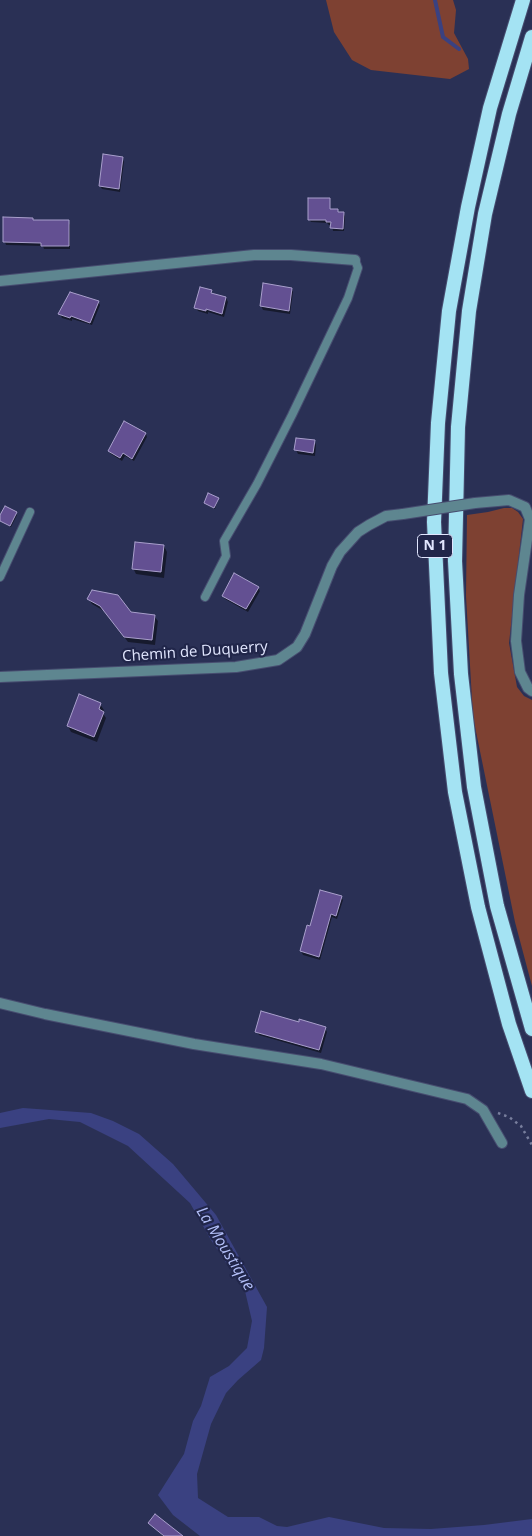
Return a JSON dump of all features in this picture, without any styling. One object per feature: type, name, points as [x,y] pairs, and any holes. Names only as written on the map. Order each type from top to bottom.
[{"type":"highway","name":"N 1","points":[[523,0],[490,108],[468,207],[449,311],[438,423],[434,522],[441,673],[455,792],[478,907],[509,1024],[532,1091]]},
{"type":"highway","name":"N 1","points":[[532,36],[509,114],[485,214],[469,311],[458,427],[455,561],[461,674],[474,787],[496,906],[532,1029]]},
{"type":"street","points":[[0,281],[254,255],[291,255],[356,260]]},
{"type":"street","name":"Chemin de Duquerry","points":[[0,677],[236,667],[278,660],[297,647],[305,634],[332,566],[340,552],[358,532],[386,516],[509,500],[525,507],[530,519],[519,595],[516,642],[520,672],[528,688],[532,691]]},
{"type":"street","points":[[0,1003],[185,1042],[321,1064],[467,1099],[483,1110],[502,1143]]},
{"type":"lane","points":[[205,597],[226,556],[224,541],[274,449],[348,298],[358,268],[356,260]]},
{"type":"lane","points":[[0,577],[30,512]]},
{"type":"path","points":[[483,1110],[509,1117],[521,1126],[532,1145]]},
{"type":"shaded area","points":[[326,0],[453,0],[456,10],[454,33],[468,59],[469,69],[450,79],[371,70],[352,60],[334,32]]},
{"type":"shaded area","points":[[512,508],[523,519],[509,643],[517,687],[524,696],[532,700],[532,986],[515,922],[473,717],[466,596],[467,515]]},
{"type":"water","name":"La Moustique","points":[[23,1108],[91,1113],[139,1134],[173,1164],[216,1215],[267,1307],[264,1348],[261,1360],[226,1393],[211,1424],[197,1474],[198,1498],[228,1517],[259,1517],[277,1526],[287,1527],[329,1517],[384,1528],[431,1529],[532,1519],[532,1536],[200,1536],[173,1515],[158,1495],[184,1454],[193,1421],[201,1406],[210,1377],[229,1366],[247,1348],[252,1321],[245,1291],[211,1240],[190,1203],[128,1146],[80,1122],[49,1119],[0,1128],[0,1113]]},
{"type":"building","points":[[103,154],[123,157],[119,189],[99,186]]},
{"type":"building","points":[[308,198],[330,198],[330,209],[338,209],[338,212],[344,212],[343,229],[330,228],[331,222],[326,222],[326,220],[308,220]]},
{"type":"building","points":[[3,217],[33,218],[33,220],[69,220],[69,246],[41,246],[41,243],[3,242]]},
{"type":"building","points":[[263,283],[292,288],[289,311],[260,306]]},
{"type":"building","points":[[200,287],[212,290],[211,293],[226,297],[222,314],[206,309],[206,311],[194,308]]},
{"type":"building","points":[[70,292],[99,301],[90,323],[71,316],[70,318],[58,314]]},
{"type":"building","points":[[124,421],[146,433],[132,459],[123,453],[120,458],[108,451]]},
{"type":"building","points":[[296,438],[315,440],[313,453],[294,450]]},
{"type":"building","points":[[208,493],[219,498],[214,508],[204,503]]},
{"type":"building","points":[[5,506],[17,512],[10,526],[0,521],[0,515]]},
{"type":"building","points":[[135,542],[164,545],[161,572],[132,569]]},
{"type":"building","points":[[234,573],[259,587],[246,609],[222,596]]},
{"type":"building","points":[[92,590],[118,595],[131,612],[155,615],[152,640],[124,637],[100,606],[87,599]]},
{"type":"building","points":[[79,694],[101,703],[99,709],[104,712],[94,737],[67,726]]},
{"type":"building","points":[[320,890],[342,896],[336,916],[331,914],[319,957],[300,951],[307,925],[310,926]]},
{"type":"building","points":[[261,1011],[299,1022],[299,1019],[326,1027],[319,1050],[255,1032]]},
{"type":"building","points":[[155,1514],[183,1536],[164,1536],[148,1523]]},
{"type":"waterway","points":[[435,0],[443,37],[459,49]]}]
